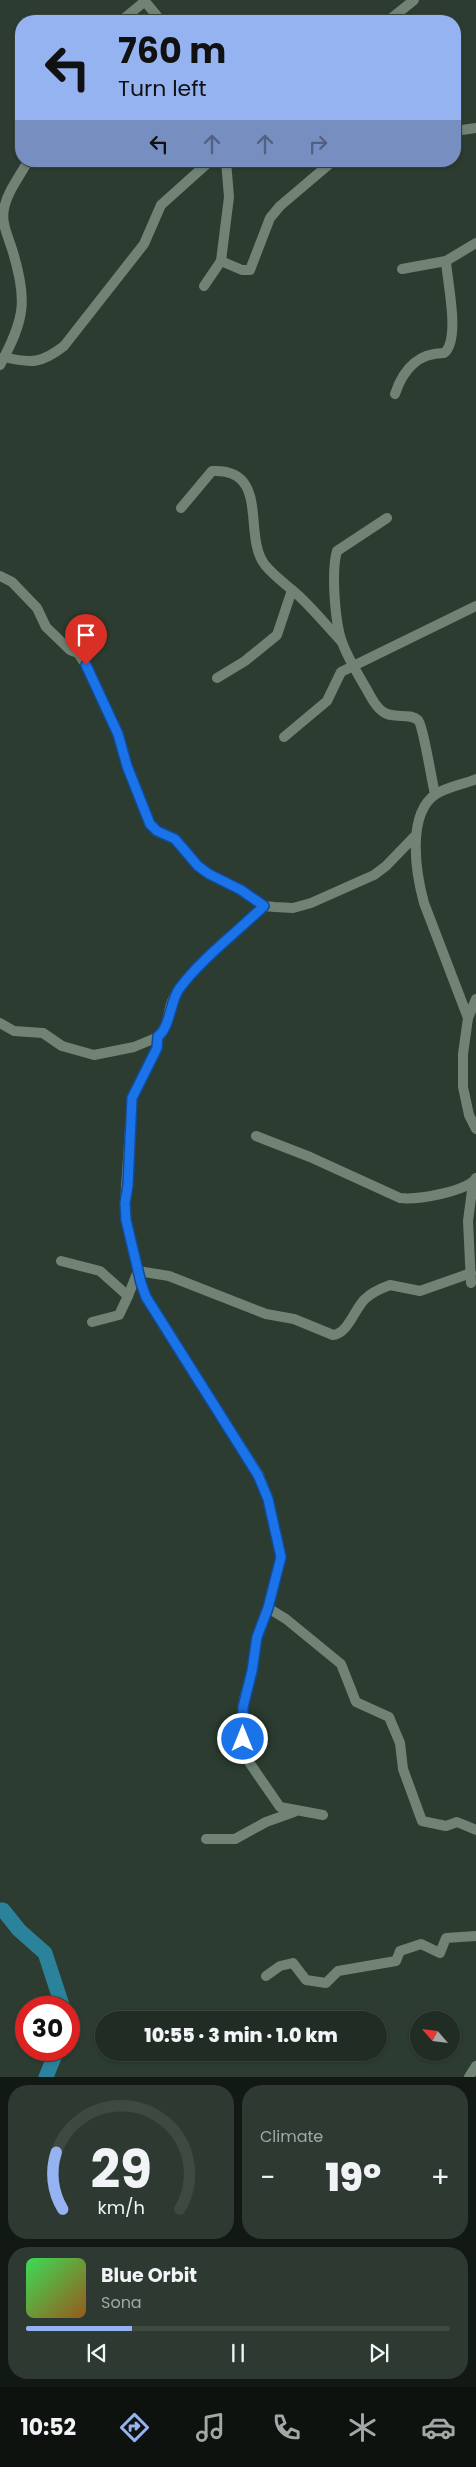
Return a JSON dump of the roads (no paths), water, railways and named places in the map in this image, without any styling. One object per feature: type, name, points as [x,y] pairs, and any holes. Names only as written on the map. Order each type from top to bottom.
[{"type":"street","points":[[395,15],[414,0]]},
{"type":"street","points":[[128,15],[144,1],[156,15]]},
{"type":"street","points":[[461,130],[476,128]]},
{"type":"street","points":[[24,167],[4,194],[3,221],[22,281],[24,299],[20,318],[2,361],[34,362],[49,357],[64,346],[144,244],[161,206],[203,167]]},
{"type":"street","points":[[204,286],[221,261],[230,197],[227,167]]},
{"type":"street","points":[[221,261],[242,270],[250,270],[270,218],[280,206],[326,167]]},
{"type":"street","points":[[402,269],[446,261],[476,243]]},
{"type":"street","points":[[395,394],[400,379],[413,363],[428,355],[444,353],[451,344],[452,314],[446,261]]},
{"type":"street","points":[[181,508],[212,471],[232,473],[241,479],[247,487],[251,499],[259,554],[265,565],[341,641]]},
{"type":"street","points":[[387,518],[337,552],[335,559],[336,596],[341,641],[353,667],[378,708],[384,713],[413,717],[421,725],[435,794]]},
{"type":"street","points":[[0,576],[12,582],[37,608],[46,627],[70,650],[78,653],[86,665],[118,734],[127,766],[150,824],[157,831],[175,839],[198,866],[209,874],[241,890],[264,906],[293,908],[354,885],[386,866],[414,837],[426,807],[435,794],[476,779]]},
{"type":"street","points":[[217,678],[245,661],[277,635],[292,590]]},
{"type":"street","points":[[284,737],[327,701],[341,672],[476,606]]},
{"type":"street","points":[[414,837],[420,890],[468,1018]]},
{"type":"street","points":[[0,1023],[14,1031],[43,1033],[62,1046],[94,1055],[134,1047],[163,1032],[173,999],[184,982],[264,906]]},
{"type":"street","points":[[476,999],[468,1018],[463,1054],[463,1087],[469,1114],[476,1128]]},
{"type":"street","points":[[158,1036],[157,1048],[132,1098],[129,1117],[125,1212],[138,1271],[146,1297],[212,1398],[263,1484],[281,1557],[268,1608],[257,1637],[252,1671],[244,1700],[242,1752],[277,1805],[296,1811],[323,1815]]},
{"type":"street","points":[[256,1136],[310,1157],[400,1198],[413,1199],[464,1188],[474,1181]]},
{"type":"street","points":[[138,1271],[169,1276],[266,1314],[294,1319],[333,1335],[338,1335],[365,1299],[390,1284],[420,1291],[471,1278],[468,1221],[474,1181]]},
{"type":"street","points":[[61,1260],[100,1271],[128,1296]]},
{"type":"street","points":[[92,1322],[119,1315],[138,1271]]},
{"type":"street","points":[[268,1608],[286,1619],[341,1664],[356,1702],[389,1717],[400,1742],[403,1769],[422,1821],[446,1826],[457,1822],[476,1830]]},
{"type":"street","points":[[206,1838],[235,1839],[266,1822],[296,1811]]},
{"type":"street","points":[[266,1976],[280,1966],[293,1963],[306,1980],[326,1983],[338,1970],[396,1961],[400,1951],[421,1944],[440,1953],[446,1938],[476,1936]]},
{"type":"street","points":[[469,2077],[476,2066]]},
{"type":"waterway","points":[[0,1910],[3,1910],[19,1930],[45,1953],[59,1996]]},
{"type":"waterway","points":[[46,2077],[53,2061]]}]
